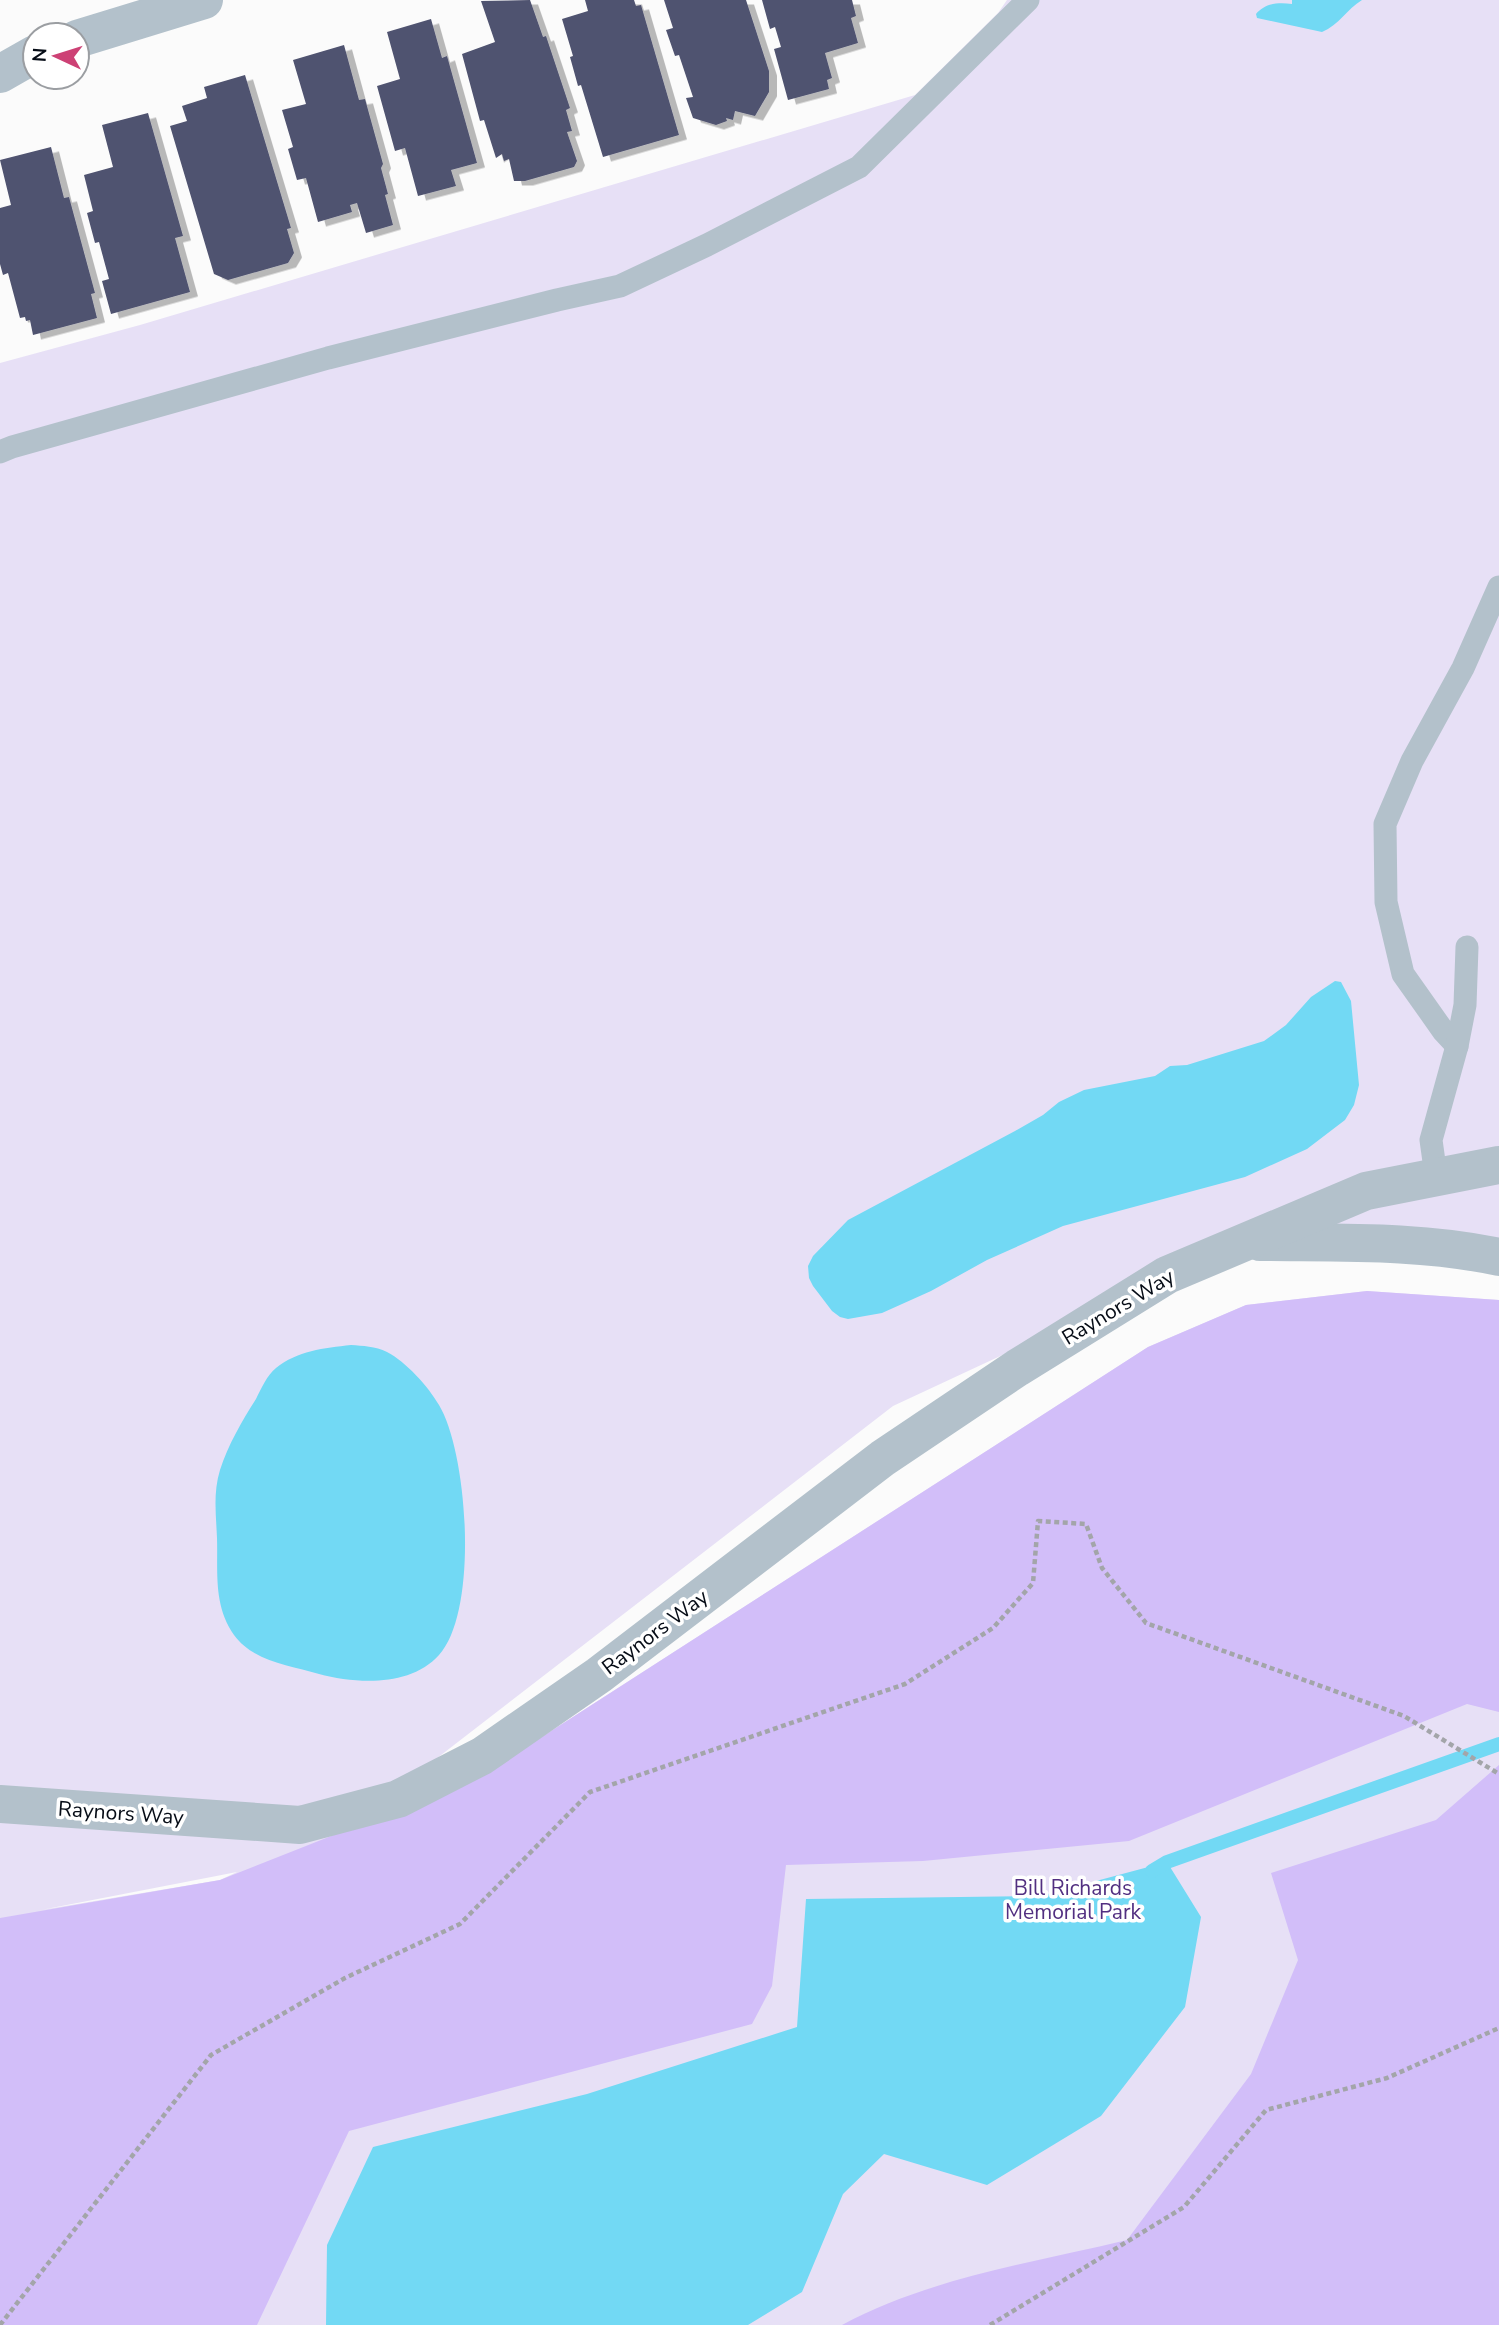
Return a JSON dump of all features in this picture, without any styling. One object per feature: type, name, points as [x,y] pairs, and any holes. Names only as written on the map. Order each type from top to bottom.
[{"type":"street","points":[[91,36],[204,0]]},
{"type":"street","points":[[0,58],[21,54]]},
{"type":"street","points":[[0,74],[21,61]]},
{"type":"street","name":"Raynors Way","points":[[0,1804],[300,1825],[398,1799],[482,1756],[599,1675],[883,1458],[1006,1376],[1167,1275],[1366,1191],[1499,1166]]},
{"type":"street","name":"Raynors Way","points":[[1244,1241],[1388,1245],[1469,1251],[1499,1257]]},
{"type":"lane","points":[[0,453],[12,447],[328,358],[620,286],[859,167],[1028,0]]},
{"type":"lane","points":[[1457,1046],[1403,974],[1386,902],[1385,824],[1412,761],[1463,668],[1499,587]]},
{"type":"lane","points":[[1436,1176],[1431,1140],[1457,1046],[1465,1005],[1467,947]]},
{"type":"path","points":[[0,2325],[211,2055],[345,1978],[460,1924],[590,1792],[905,1684],[993,1628],[1033,1583],[1038,1521],[1086,1524],[1102,1568],[1146,1623],[1404,1716],[1498,1773]]},
{"type":"path","points":[[990,2325],[1184,2207],[1266,2110],[1387,2078],[1499,2028]]},
{"type":"green space","name":"Bill Richards Memorial Park","points":[[1007,0],[1499,0],[1499,1153],[1362,1187],[893,1406],[344,1830],[478,1778],[1148,1347],[1246,1305],[1367,1291],[1499,1300],[1499,2325],[0,2325],[0,363],[140,325],[915,95],[998,13]],"holes":[[[237,1872],[220,1880],[41,1910]]]},
{"type":"green space","points":[[1499,1178],[1499,1243],[1317,1227],[1340,1211]]},
{"type":"shaded area","points":[[1367,1291],[1499,1300],[1499,1712],[1467,1704],[1129,1841],[923,1861],[786,1865],[772,1986],[752,2024],[349,2131],[257,2325],[0,2325],[0,1918],[220,1880],[478,1778],[1148,1347],[1246,1305]]},
{"type":"shaded area","points":[[1499,1765],[1499,2325],[842,2325],[910,2295],[945,2284],[1127,2240],[1251,2074],[1298,1960],[1271,1873],[1436,1820]]},
{"type":"water","points":[[1292,0],[1362,0],[1322,32],[1257,18],[1256,14],[1268,5],[1292,4]]},
{"type":"water","points":[[1335,981],[1341,982],[1351,1001],[1359,1085],[1354,1105],[1345,1120],[1307,1149],[1245,1177],[1063,1226],[987,1260],[931,1291],[882,1313],[848,1319],[840,1317],[813,1286],[808,1266],[813,1256],[848,1220],[1015,1131],[1059,1102],[1084,1090],[1155,1076],[1170,1066],[1187,1065],[1264,1041],[1286,1025],[1311,997]]},
{"type":"water","points":[[351,1345],[374,1347],[394,1356],[429,1390],[449,1428],[462,1494],[464,1569],[460,1604],[452,1634],[439,1655],[427,1665],[398,1678],[382,1680],[334,1677],[262,1657],[242,1644],[234,1635],[227,1624],[218,1588],[216,1487],[231,1442],[267,1378],[276,1368],[302,1354]]},
{"type":"water","points":[[1167,1862],[1201,1917],[1185,2007],[1101,2116],[987,2185],[884,2154],[843,2194],[802,2292],[748,2325],[326,2325],[327,2245],[373,2147],[587,2094],[797,2027],[806,1899],[1040,1896]]},
{"type":"building","points":[[530,0],[543,37],[546,36],[570,108],[566,110],[572,131],[567,132],[577,161],[574,167],[525,181],[514,181],[509,159],[504,161],[502,154],[496,158],[484,120],[480,121],[462,54],[495,42],[481,1]]},
{"type":"building","points":[[585,0],[634,0],[636,6],[641,5],[679,135],[603,157],[581,85],[578,86],[570,57],[573,56],[562,19],[588,11]]},
{"type":"building","points":[[664,0],[746,0],[769,71],[769,92],[755,116],[735,111],[733,120],[726,118],[727,121],[716,125],[693,118],[686,98],[693,97],[679,55],[675,56],[666,30],[673,28]]},
{"type":"building","points":[[762,0],[852,0],[856,16],[851,18],[858,43],[825,53],[832,78],[827,80],[829,89],[788,100],[774,49],[781,47],[775,27],[770,29]]},
{"type":"building","points":[[431,19],[442,58],[447,56],[477,163],[451,170],[456,186],[418,196],[405,148],[395,151],[377,86],[400,79],[387,32]]},
{"type":"building","points":[[344,45],[359,100],[365,99],[383,164],[381,168],[388,194],[385,195],[393,225],[366,233],[357,203],[350,205],[352,212],[318,222],[306,178],[297,180],[288,149],[293,147],[282,110],[306,104],[293,60]]},
{"type":"building","points":[[245,75],[291,228],[287,229],[294,253],[288,263],[228,280],[214,274],[170,126],[187,121],[182,106],[207,98],[204,87]]},
{"type":"building","points":[[148,113],[183,236],[175,238],[190,292],[111,314],[102,281],[109,279],[99,242],[95,243],[87,213],[93,211],[84,175],[113,167],[102,125]]},
{"type":"building","points":[[51,147],[64,198],[69,197],[95,293],[91,294],[97,318],[33,335],[30,320],[20,318],[8,273],[3,275],[0,264],[0,208],[11,205],[0,160]]},
{"type":"waterway","points":[[1152,1871],[1167,1862],[1499,1744]]}]
